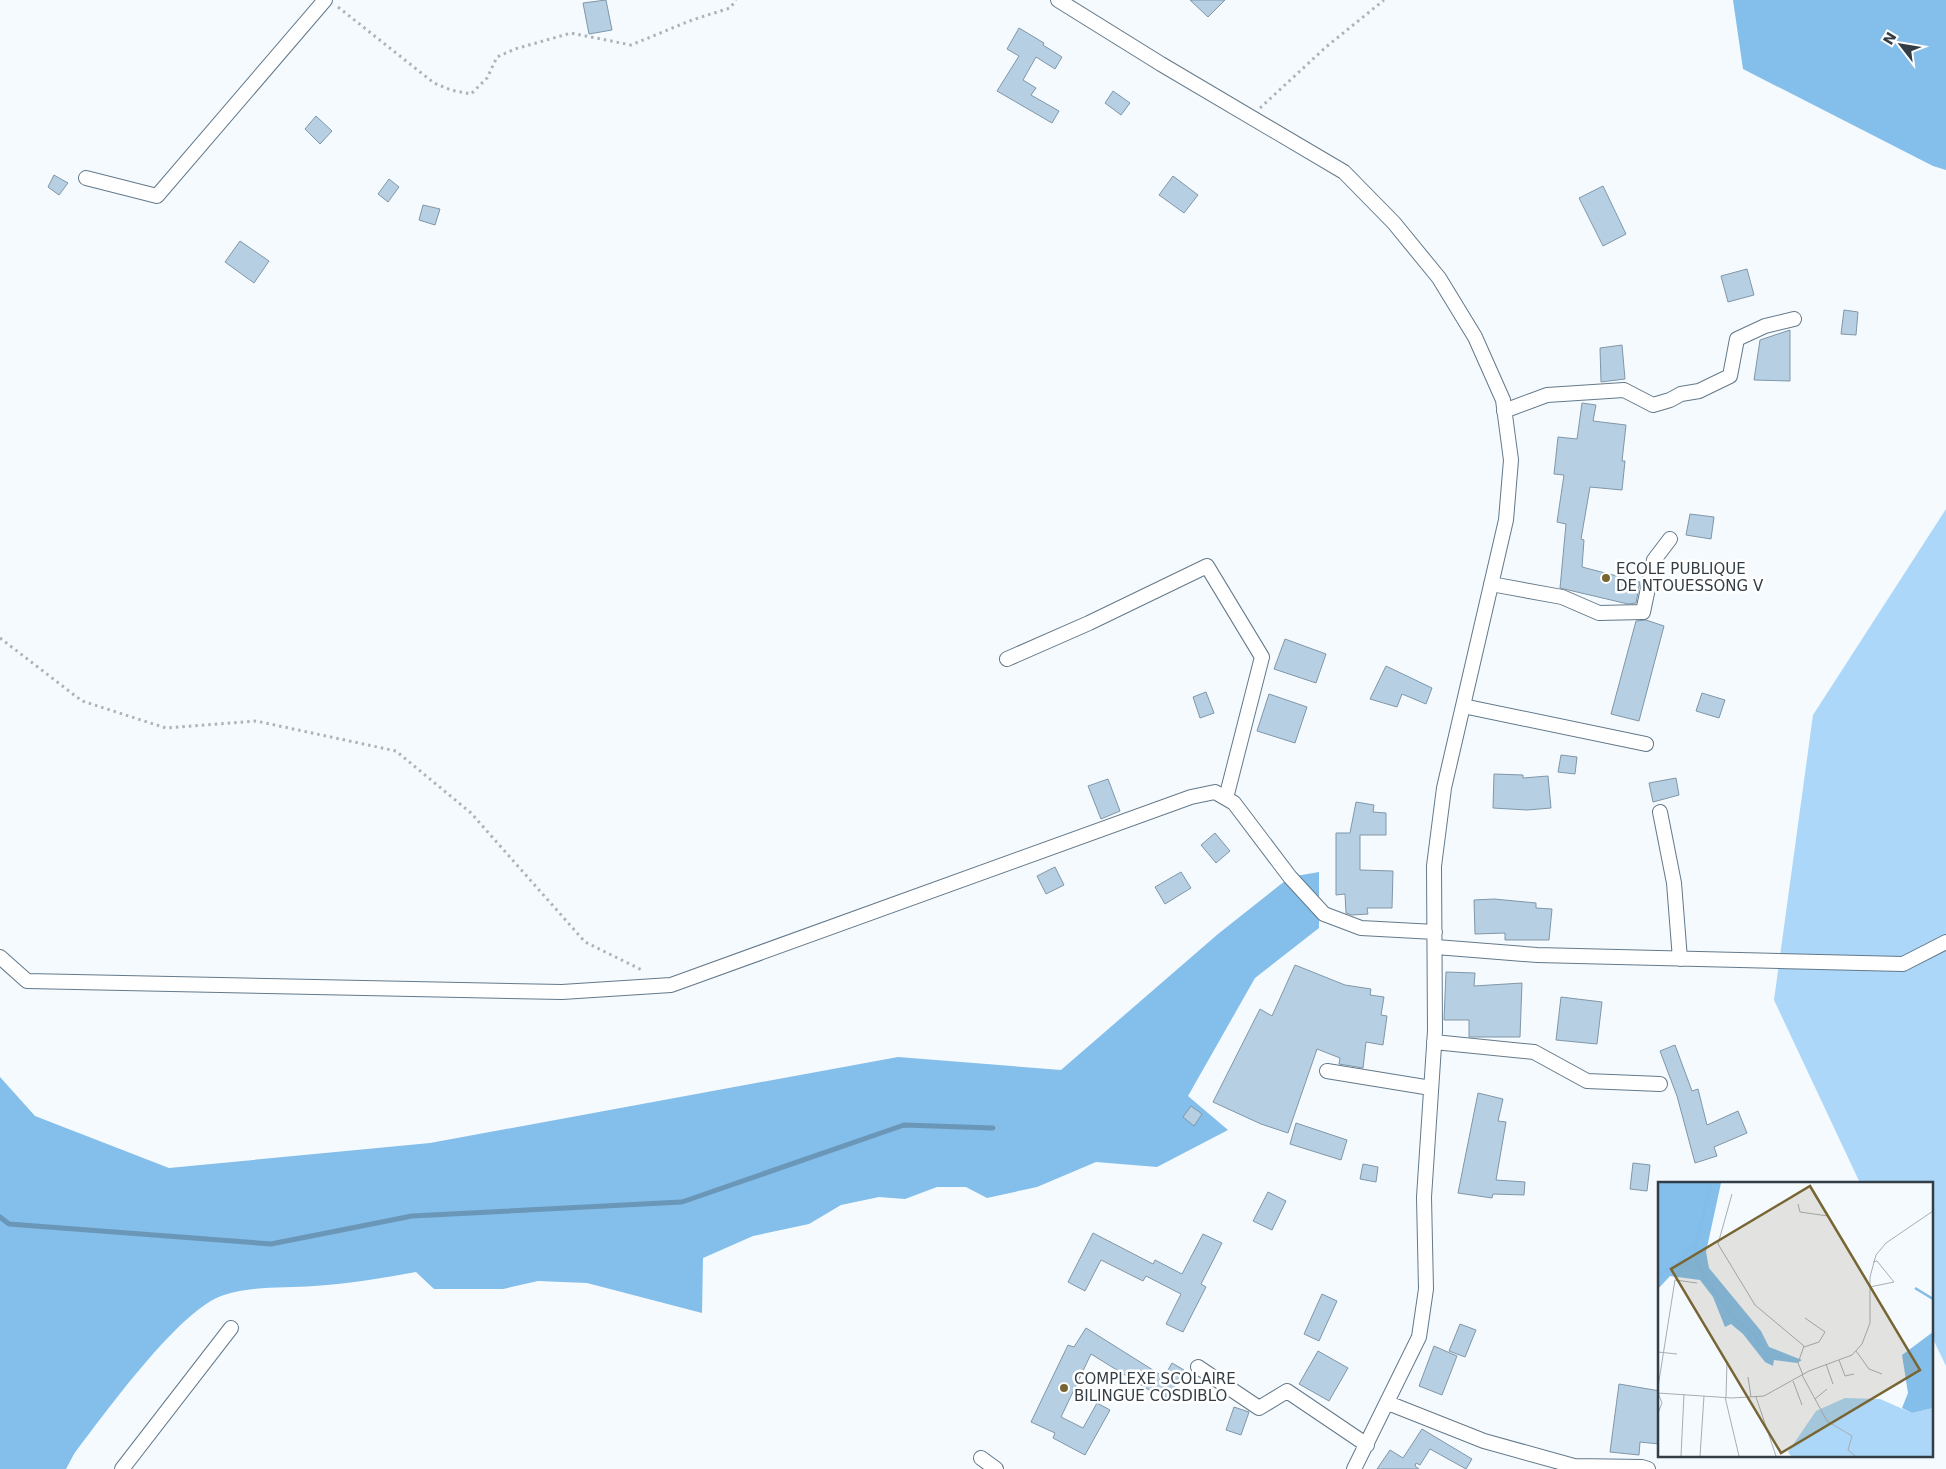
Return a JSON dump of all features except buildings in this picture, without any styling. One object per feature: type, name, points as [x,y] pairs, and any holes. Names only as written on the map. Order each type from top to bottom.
[{"type":"street","points":[[1067,2],[1250,117],[1344,172],[1394,223],[1439,278],[1475,337],[1503,400],[1511,460],[1506,520],[1444,788],[1434,866],[1436,947],[1434,1042],[1424,1197],[1426,1289],[1419,1337],[1354,1469]]},
{"type":"street","points":[[86,178],[157,196],[331,3]]},
{"type":"street","points":[[1504,411],[1547,395],[1624,390],[1653,404],[1670,400],[1681,394],[1699,391],[1730,376],[1737,339],[1765,326],[1794,319]]},
{"type":"street","points":[[1491,584],[1562,597],[1599,613],[1643,612],[1654,560],[1670,539]]},
{"type":"street","points":[[1006,659],[1207,566],[1262,656],[1226,798]]},
{"type":"street","points":[[1463,706],[1646,744]]},
{"type":"street","points":[[0,957],[27,981],[562,992],[671,985],[1191,797],[1215,792],[1234,803],[1290,877],[1324,914],[1361,928],[1435,932]]},
{"type":"street","points":[[1660,812],[1674,883],[1680,959]]},
{"type":"street","points":[[1436,947],[1537,954],[1903,964],[1946,942]]},
{"type":"street","points":[[1434,1042],[1534,1052],[1587,1081],[1660,1084]]},
{"type":"street","points":[[1327,1071],[1431,1088]]},
{"type":"street","points":[[122,1469],[230,1328]]},
{"type":"street","points":[[1198,1367],[1259,1408],[1287,1392],[1367,1445]]},
{"type":"street","points":[[1388,1403],[1484,1441],[1574,1466],[1642,1467],[1648,1469]]},
{"type":"street","points":[[981,1458],[996,1469]]},
{"type":"path","points":[[331,3],[434,83],[451,90],[471,94],[487,78],[497,58],[515,49],[571,33],[632,45],[692,20],[730,8],[736,0]]},
{"type":"path","points":[[1250,117],[1326,47],[1384,0]]},
{"type":"path","points":[[0,638],[82,701],[166,728],[256,721],[396,751],[471,813],[585,942],[645,972]]},
{"type":"shaded area","points":[[1733,0],[1946,0],[1946,170],[1933,166],[1743,69]]},
{"type":"shaded area","points":[[1946,509],[1946,1366],[1934,1341],[1934,1182],[1860,1182],[1774,1000],[1813,715]]},
{"type":"shaded area","points":[[1319,872],[1319,928],[1255,978],[1188,1096],[1228,1130],[1157,1167],[1096,1162],[1037,1187],[987,1198],[966,1187],[937,1187],[905,1199],[879,1197],[841,1205],[809,1224],[753,1236],[703,1258],[702,1313],[587,1283],[538,1281],[503,1289],[434,1289],[416,1272],[340,1284],[234,1292],[206,1304],[186,1320],[165,1341],[103,1415],[74,1454],[66,1469],[0,1469],[0,1077],[35,1116],[169,1168],[430,1143],[898,1057],[1061,1070],[1218,934],[1290,877]]},
{"type":"waterway","points":[[0,1217],[9,1224],[271,1244],[412,1216],[682,1202],[904,1125],[993,1128]]},
{"type":"place","name":"ECOLE PUBLIQUE DE NTOUESSONG V","points":[[1606,578]]},
{"type":"place","name":"COMPLEXE SCOLAIRE BILINGUE COSDIBLO","points":[[1064,1388]]}]
